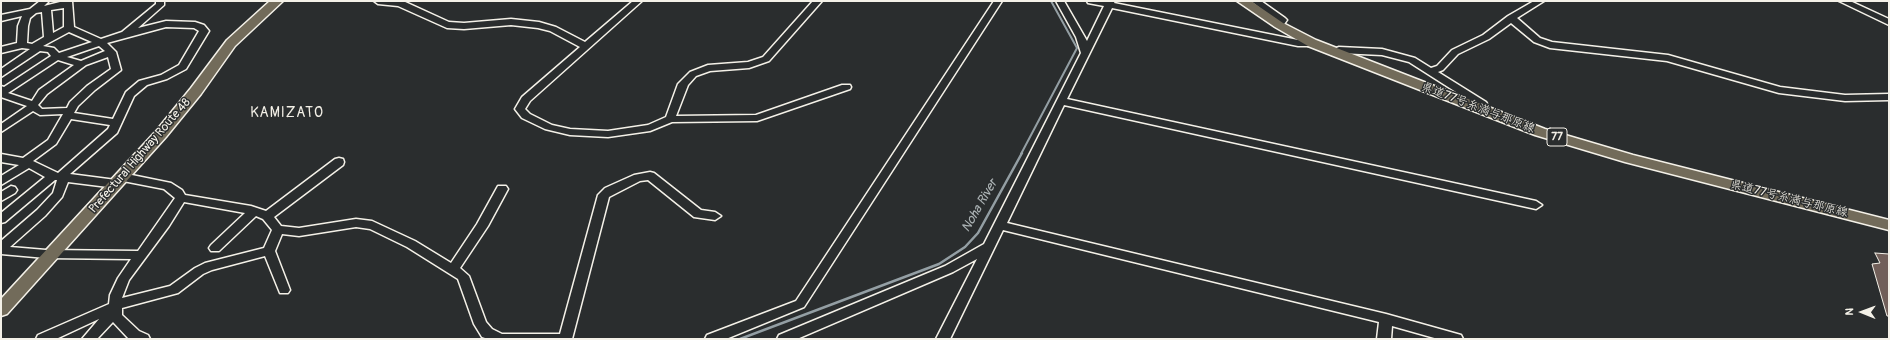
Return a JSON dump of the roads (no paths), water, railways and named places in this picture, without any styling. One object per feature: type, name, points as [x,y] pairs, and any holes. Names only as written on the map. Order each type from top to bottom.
[{"type":"main road","name":"Prefectural Highway Route 48","points":[[1,310],[165,130],[231,43],[251,23],[277,1]]},
{"type":"main road","name":"県道77号糸満与那原線","points":[[1243,1],[1279,25],[1332,52],[1540,132],[1630,159],[1889,225]]},
{"type":"street","points":[[125,34],[160,5],[160,1]]},
{"type":"street","points":[[378,1],[400,3],[448,24],[464,26],[511,22],[539,25],[553,29],[586,46]]},
{"type":"street","points":[[638,1],[526,99],[520,109],[526,116],[549,127],[570,132],[608,134],[650,128],[670,120],[757,118],[846,87]]},
{"type":"street","points":[[670,120],[683,84],[693,74],[708,68],[744,66],[766,59],[818,1]]},
{"type":"street","points":[[712,339],[800,304],[998,1]]},
{"type":"street","points":[[1060,1],[1081,37],[1085,52]]},
{"type":"street","points":[[1091,1],[1110,3],[1298,43],[1312,43]]},
{"type":"street","points":[[1255,1],[1282,20],[1279,25]]},
{"type":"street","points":[[1431,72],[1440,68],[1455,52],[1486,36],[1511,18],[1540,1]]},
{"type":"street","points":[[1843,1],[1889,22]]},
{"type":"street","points":[[22,44],[23,26],[26,17],[32,12],[46,5],[68,2],[69,28]]},
{"type":"street","points":[[944,339],[1060,101],[1110,3]]},
{"type":"street","points":[[46,5],[49,38]]},
{"type":"street","points":[[1,18],[32,12]]},
{"type":"street","points":[[1511,18],[1537,40],[1550,45],[1668,58],[1779,90],[1845,98],[1889,97]]},
{"type":"street","points":[[1,219],[59,176],[113,131],[130,94],[143,83],[164,77],[183,67],[204,31],[201,27],[195,25],[166,24],[100,42],[57,57],[1,92],[8,97],[29,103],[40,112],[69,113],[116,123]]},
{"type":"street","points":[[1,74],[35,47],[69,28]]},
{"type":"street","points":[[1,181],[27,163],[52,142],[74,104],[91,88],[116,70],[111,52],[100,42],[69,28]]},
{"type":"street","points":[[1,50],[22,44],[51,50],[57,57],[82,64]]},
{"type":"street","points":[[1332,52],[1339,50],[1391,53],[1412,60],[1482,104],[1487,112]]},
{"type":"street","points":[[1,129],[32,106],[43,92],[82,64],[111,52]]},
{"type":"street","points":[[1060,101],[1536,205]]},
{"type":"street","points":[[1,158],[27,163],[59,176],[119,180],[167,186],[178,193],[181,198],[254,211],[267,216],[278,230],[299,232],[356,223],[372,225],[411,244],[433,259],[463,276],[480,324],[487,333],[500,339],[565,339],[604,195],[609,191],[638,178],[650,176],[698,214],[715,216]]},
{"type":"street","points":[[267,216],[339,162]]},
{"type":"street","points":[[1,249],[41,213],[58,194],[59,176]]},
{"type":"street","points":[[453,269],[482,226],[502,189]]},
{"type":"street","points":[[1,197],[11,190]]},
{"type":"street","points":[[143,339],[134,335],[116,316],[116,295],[124,278],[165,223],[181,198]]},
{"type":"street","points":[[215,248],[254,211]]},
{"type":"street","points":[[1000,225],[1386,319],[1456,339]]},
{"type":"street","points":[[278,230],[269,251],[284,290]]},
{"type":"street","points":[[784,339],[949,269],[990,246]]},
{"type":"street","points":[[1,249],[53,254],[140,255]]},
{"type":"street","points":[[42,339],[115,308],[174,290],[199,271],[209,266],[269,251]]},
{"type":"street","points":[[89,339],[115,308]]},
{"type":"street","points":[[1384,339],[1386,319]]},
{"type":"waterway","name":"Noha River","points":[[1021,154],[1077,48],[1051,1]]},
{"type":"waterway","name":"Noha River","points":[[740,339],[939,264],[965,247],[978,233],[1022,153]]},
{"type":"district","name":"KAMIZATO","points":[[287,113]]}]
